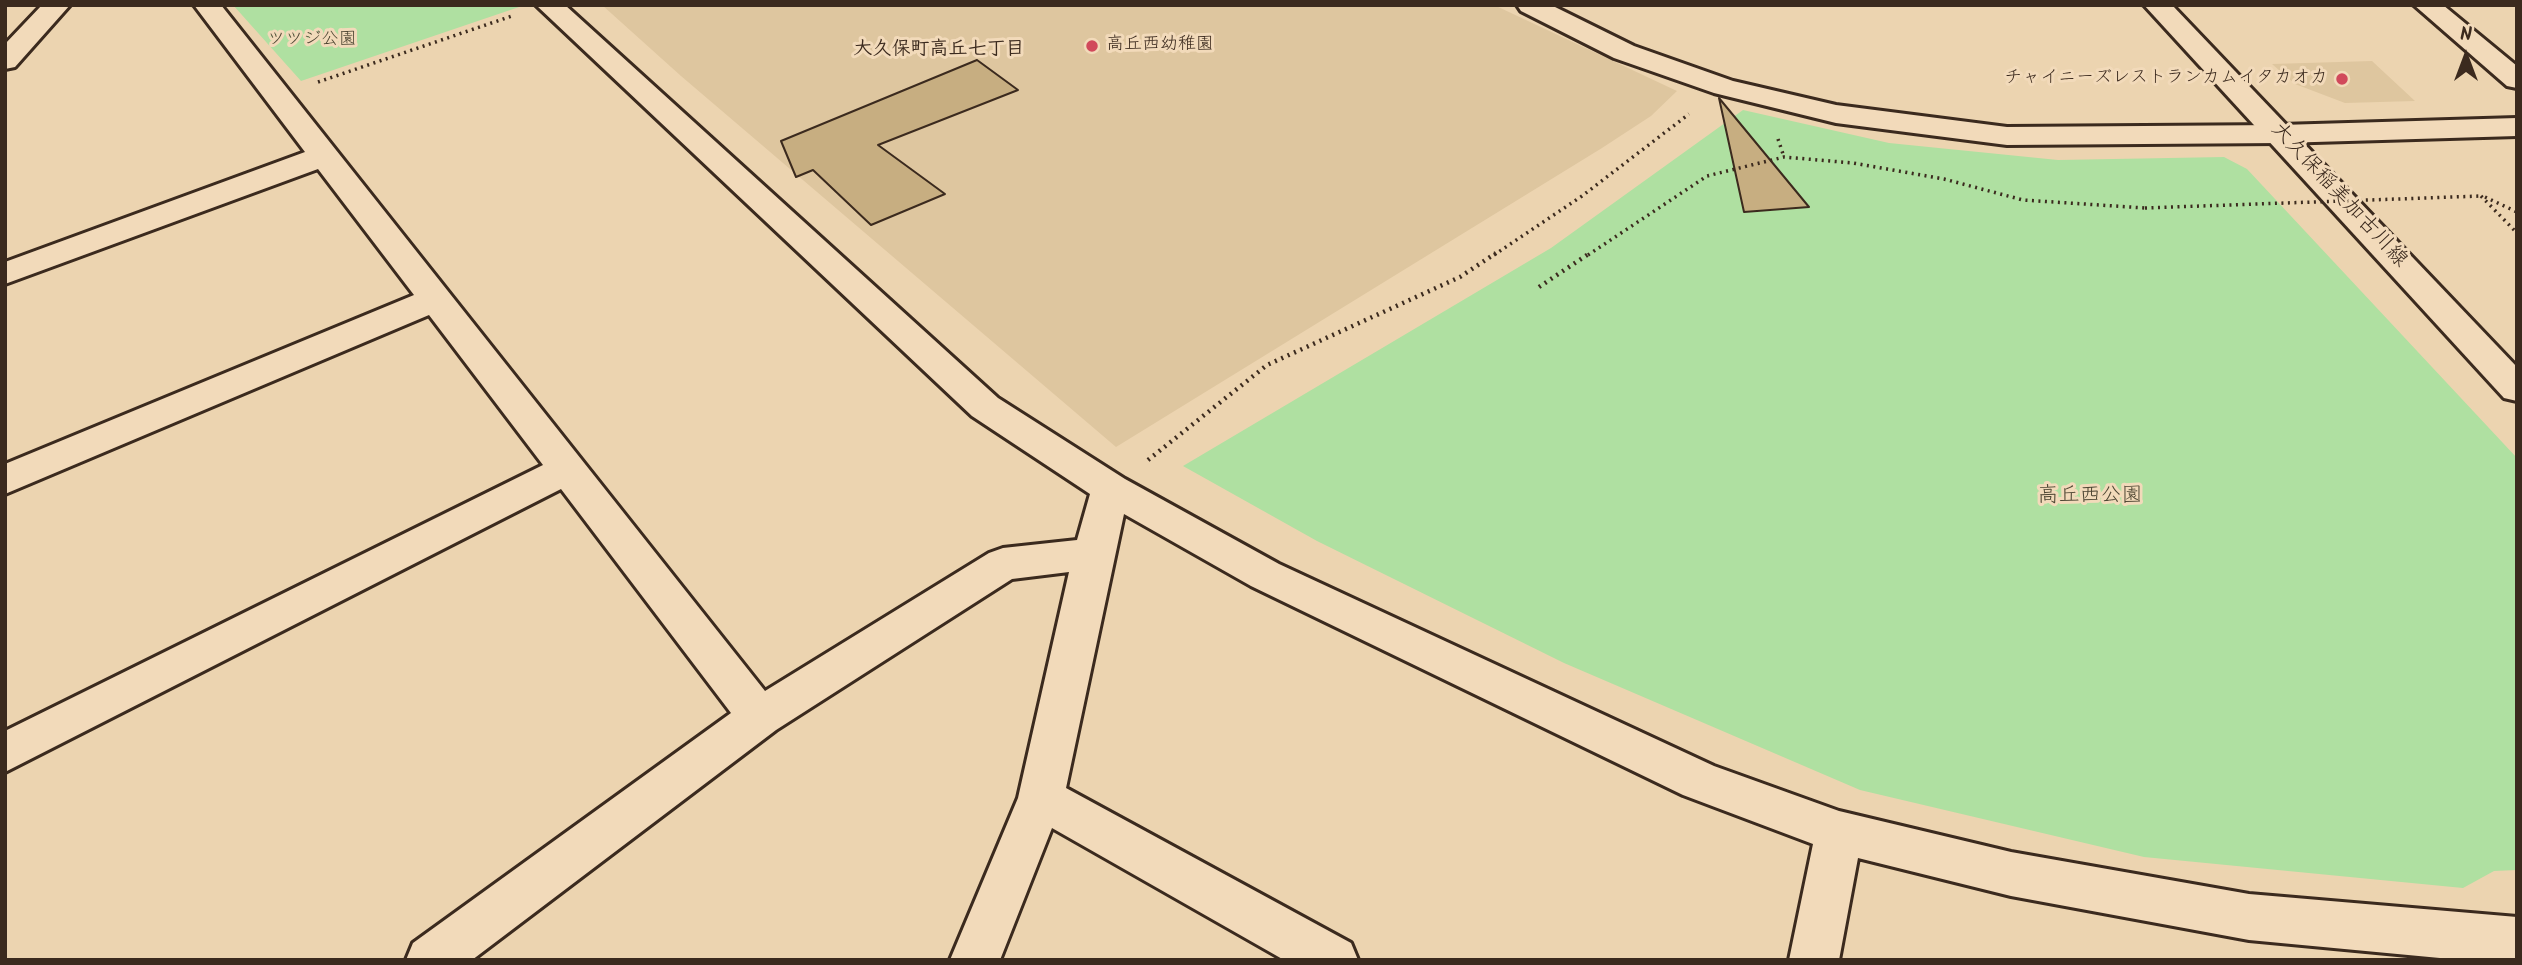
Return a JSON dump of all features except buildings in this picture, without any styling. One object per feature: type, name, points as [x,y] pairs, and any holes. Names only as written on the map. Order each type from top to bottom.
[{"type":"street","points":[[5,61],[57,5]]},
{"type":"street","points":[[207,5],[760,717]]},
{"type":"street","points":[[549,5],[985,407],[1111,489],[1265,575],[1699,781],[1839,832],[2011,874],[2249,916],[2517,940]]},
{"type":"street","points":[[1530,5],[1623,52],[1724,87],[1836,114],[2007,136],[2281,134],[2517,127]]},
{"type":"street","name":"大久保稲美加古川線","points":[[2157,5],[2281,134],[2517,389]]},
{"type":"street","points":[[2427,5],[2517,80]]},
{"type":"street","points":[[5,274],[324,156]]},
{"type":"street","points":[[5,480],[436,299]]},
{"type":"street","points":[[5,753],[567,468]]},
{"type":"street","points":[[975,960],[1041,798],[1093,554],[1111,489]]},
{"type":"street","points":[[431,960],[760,717],[1003,564],[1093,554]]},
{"type":"street","points":[[1041,798],[1333,960]]},
{"type":"street","points":[[1814,960],[1839,832]]},
{"type":"path","points":[[278,96],[517,14]]},
{"type":"path","points":[[1111,489],[1267,365],[1460,276],[1581,196],[1724,87]]},
{"type":"path","points":[[1539,287],[1707,176],[1784,157],[1853,163],[1944,179],[2023,200],[2145,208],[2481,195],[2517,212]]},
{"type":"path","points":[[2481,195],[2517,233]]},
{"type":"shaded area","points":[[602,5],[1494,5],[1677,91],[1651,116],[1602,148],[1116,447],[681,76]]},
{"type":"shaded area","points":[[2372,61],[2415,101],[2345,103],[2295,84],[2272,64]]},
{"type":"green space","name":"ツツジ公園","points":[[233,5],[525,5],[301,81]]},
{"type":"green space","name":"高丘西公園","points":[[1743,110],[1889,143],[2058,160],[2224,157],[2247,169],[2517,458],[2517,870],[2494,871],[2463,888],[2144,857],[1860,790],[1564,663],[1317,541],[1183,466],[1551,248]]},
{"type":"place","name":"高丘西幼稚園","points":[[1092,46]]},
{"type":"place","name":"チャイニーズレストランカムイタカオカ","points":[[2342,79]]},
{"type":"district","name":"大久保町高丘七丁目","points":[[939,51]]}]
